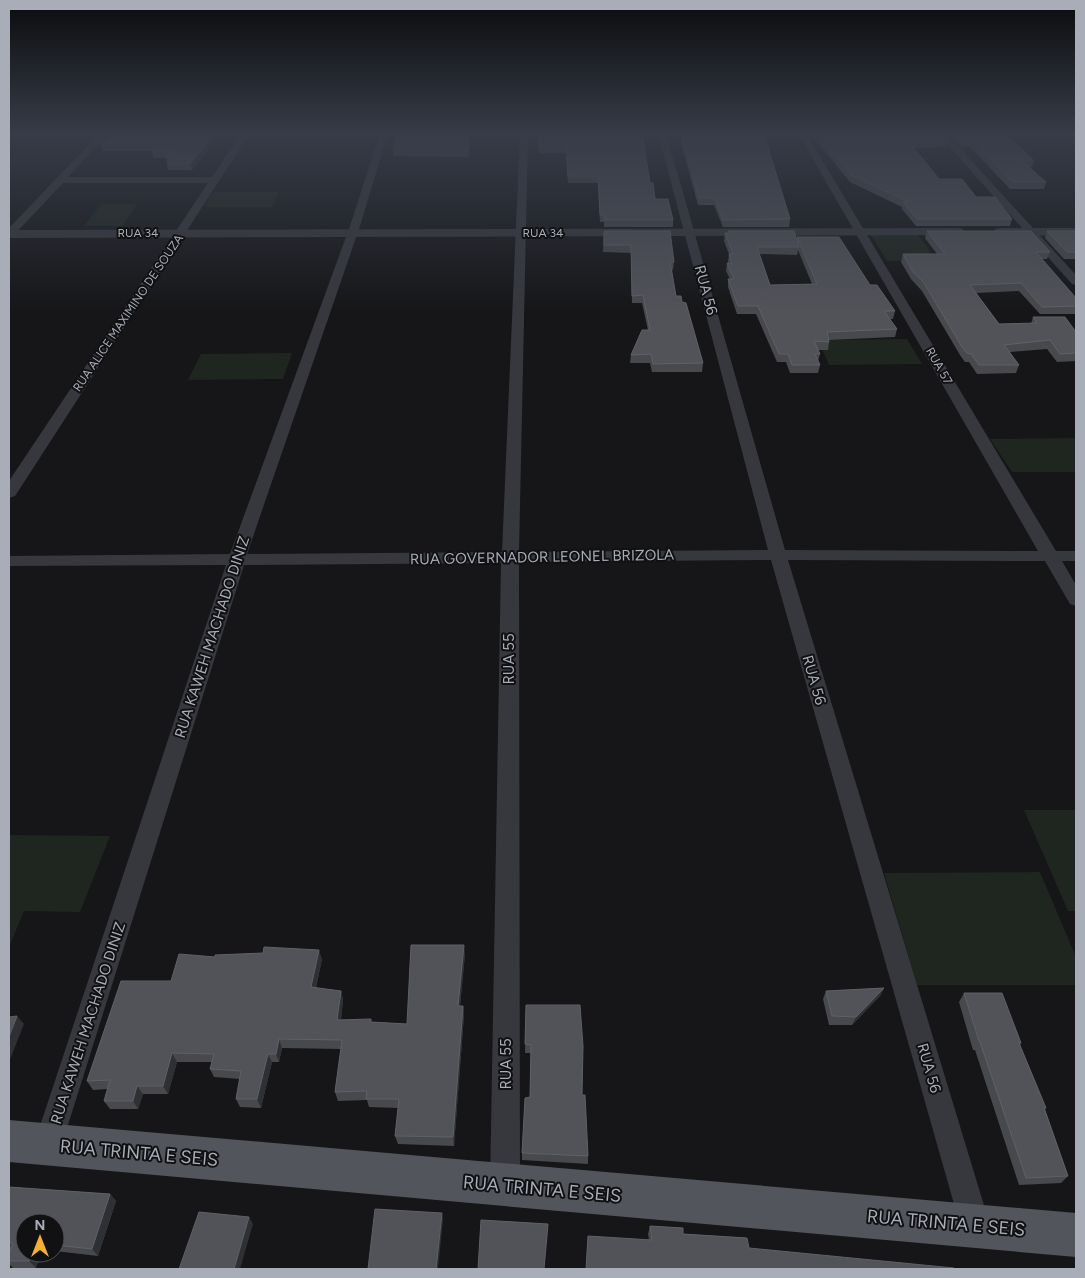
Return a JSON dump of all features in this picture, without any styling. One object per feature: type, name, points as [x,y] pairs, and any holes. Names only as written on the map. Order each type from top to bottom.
[{"type":"main road","name":"RUA TRINTA E SEIS","points":[[29,1143],[1076,1235]]},
{"type":"street","points":[[9,234],[49,193]]},
{"type":"street","name":"RUA ALICE MAXIMINO DE SOUZA","points":[[9,493],[208,193]]},
{"type":"street","name":"RUA KAWEH MACHADO DINIZ","points":[[29,1143],[365,193]]},
{"type":"street","name":"RUA 55","points":[[505,1186],[510,557],[523,193]]},
{"type":"street","name":"RUA 56","points":[[679,193],[778,555],[975,1225]]},
{"type":"street","name":"RUA 57","points":[[838,193],[1076,600]]},
{"type":"street","points":[[996,193],[1076,282]]},
{"type":"street","name":"RUA 34","points":[[9,234],[971,232]]},
{"type":"street","points":[[990,232],[1076,232]]},
{"type":"street","name":"RUA GOVERNADOR LEONEL BRIZOLA","points":[[9,561],[236,561],[778,555],[1076,556]]},
{"type":"shaded area","points":[[213,193],[279,193],[272,207],[204,207]]},
{"type":"shaded area","points":[[101,204],[137,204],[122,226],[84,226]]},
{"type":"shaded area","points":[[871,235],[918,235],[937,260],[887,261]]},
{"type":"shaded area","points":[[907,339],[922,364],[829,365],[818,340]]},
{"type":"shaded area","points":[[292,353],[283,379],[188,380],[201,354]]},
{"type":"shaded area","points":[[1076,438],[1076,472],[1012,472],[990,439]]},
{"type":"shaded area","points":[[1024,810],[1076,810],[1076,911],[1068,911]]},
{"type":"shaded area","points":[[9,835],[110,836],[80,912],[24,911],[9,947]]},
{"type":"shaded area","points":[[1040,872],[1076,957],[1076,985],[917,985],[884,873]]},
{"type":"building","points":[[599,193],[654,193],[655,199],[668,199],[673,220],[604,220],[604,215],[600,215]]},
{"type":"building","points":[[698,193],[782,193],[790,219],[723,220],[715,198],[699,198]]},
{"type":"building","points":[[888,193],[973,193],[976,197],[995,197],[1012,219],[917,219],[903,202],[908,202]]},
{"type":"building","points":[[604,231],[670,231],[674,262],[670,262],[676,296],[681,296],[682,302],[686,303],[703,363],[653,364],[651,354],[631,355],[642,330],[650,330],[643,295],[632,296],[631,245],[604,245]]},
{"type":"building","points":[[728,231],[794,231],[799,247],[757,247],[770,285],[817,284],[797,237],[839,237],[870,285],[877,285],[895,311],[884,311],[897,329],[827,332],[829,342],[814,341],[820,354],[815,354],[820,365],[792,365],[788,354],[779,354],[758,306],[738,306],[728,279],[734,279],[727,263],[732,264],[729,254],[733,254],[725,233],[729,233]]},
{"type":"building","points":[[927,231],[1031,231],[1050,252],[1036,252],[1076,298],[1076,306],[1042,307],[1021,283],[970,285],[999,324],[1037,323],[1033,317],[1065,317],[1076,332],[1076,353],[1060,354],[1050,340],[1004,345],[1019,365],[979,365],[971,354],[967,353],[962,347],[924,283],[913,272],[903,254],[945,254]]},
{"type":"building","points":[[1047,231],[1076,231],[1076,252],[1067,252]]},
{"type":"building","points":[[411,945],[464,945],[458,1006],[463,1006],[453,1137],[395,1136],[399,1099],[366,1099],[367,1091],[335,1092],[342,1040],[279,1039],[276,1054],[268,1054],[257,1099],[236,1099],[241,1071],[210,1069],[214,1054],[172,1053],[163,1086],[137,1086],[133,1101],[104,1101],[110,1080],[87,1081],[121,981],[171,981],[179,954],[215,957],[215,955],[263,953],[264,947],[319,950],[311,987],[341,991],[337,1020],[371,1019],[371,1022],[407,1024]]},
{"type":"building","points":[[884,988],[856,1017],[832,1016],[826,991]]},
{"type":"building","points":[[964,993],[1002,993],[1021,1043],[1019,1043],[1046,1108],[1044,1108],[1068,1176],[1026,1178]]},
{"type":"building","points":[[526,1005],[580,1005],[583,1046],[582,1095],[585,1095],[588,1156],[522,1153],[525,1098],[530,1097],[531,1045],[525,1044]]},
{"type":"building","points":[[17,1016],[9,1037],[9,1017]]},
{"type":"building","points":[[9,1187],[110,1194],[92,1249],[65,1246],[65,1213],[15,1213],[15,1261],[9,1261],[9,1254],[13,1243],[9,1243]]},
{"type":"building","points":[[375,1209],[442,1213],[436,1269],[368,1269]]},
{"type":"building","points":[[199,1212],[249,1217],[234,1269],[179,1269]]},
{"type":"building","points":[[481,1220],[548,1224],[544,1269],[478,1269]]},
{"type":"building","points":[[650,1226],[683,1228],[683,1234],[747,1238],[749,1248],[954,1269],[586,1269],[588,1236],[652,1240]]}]
